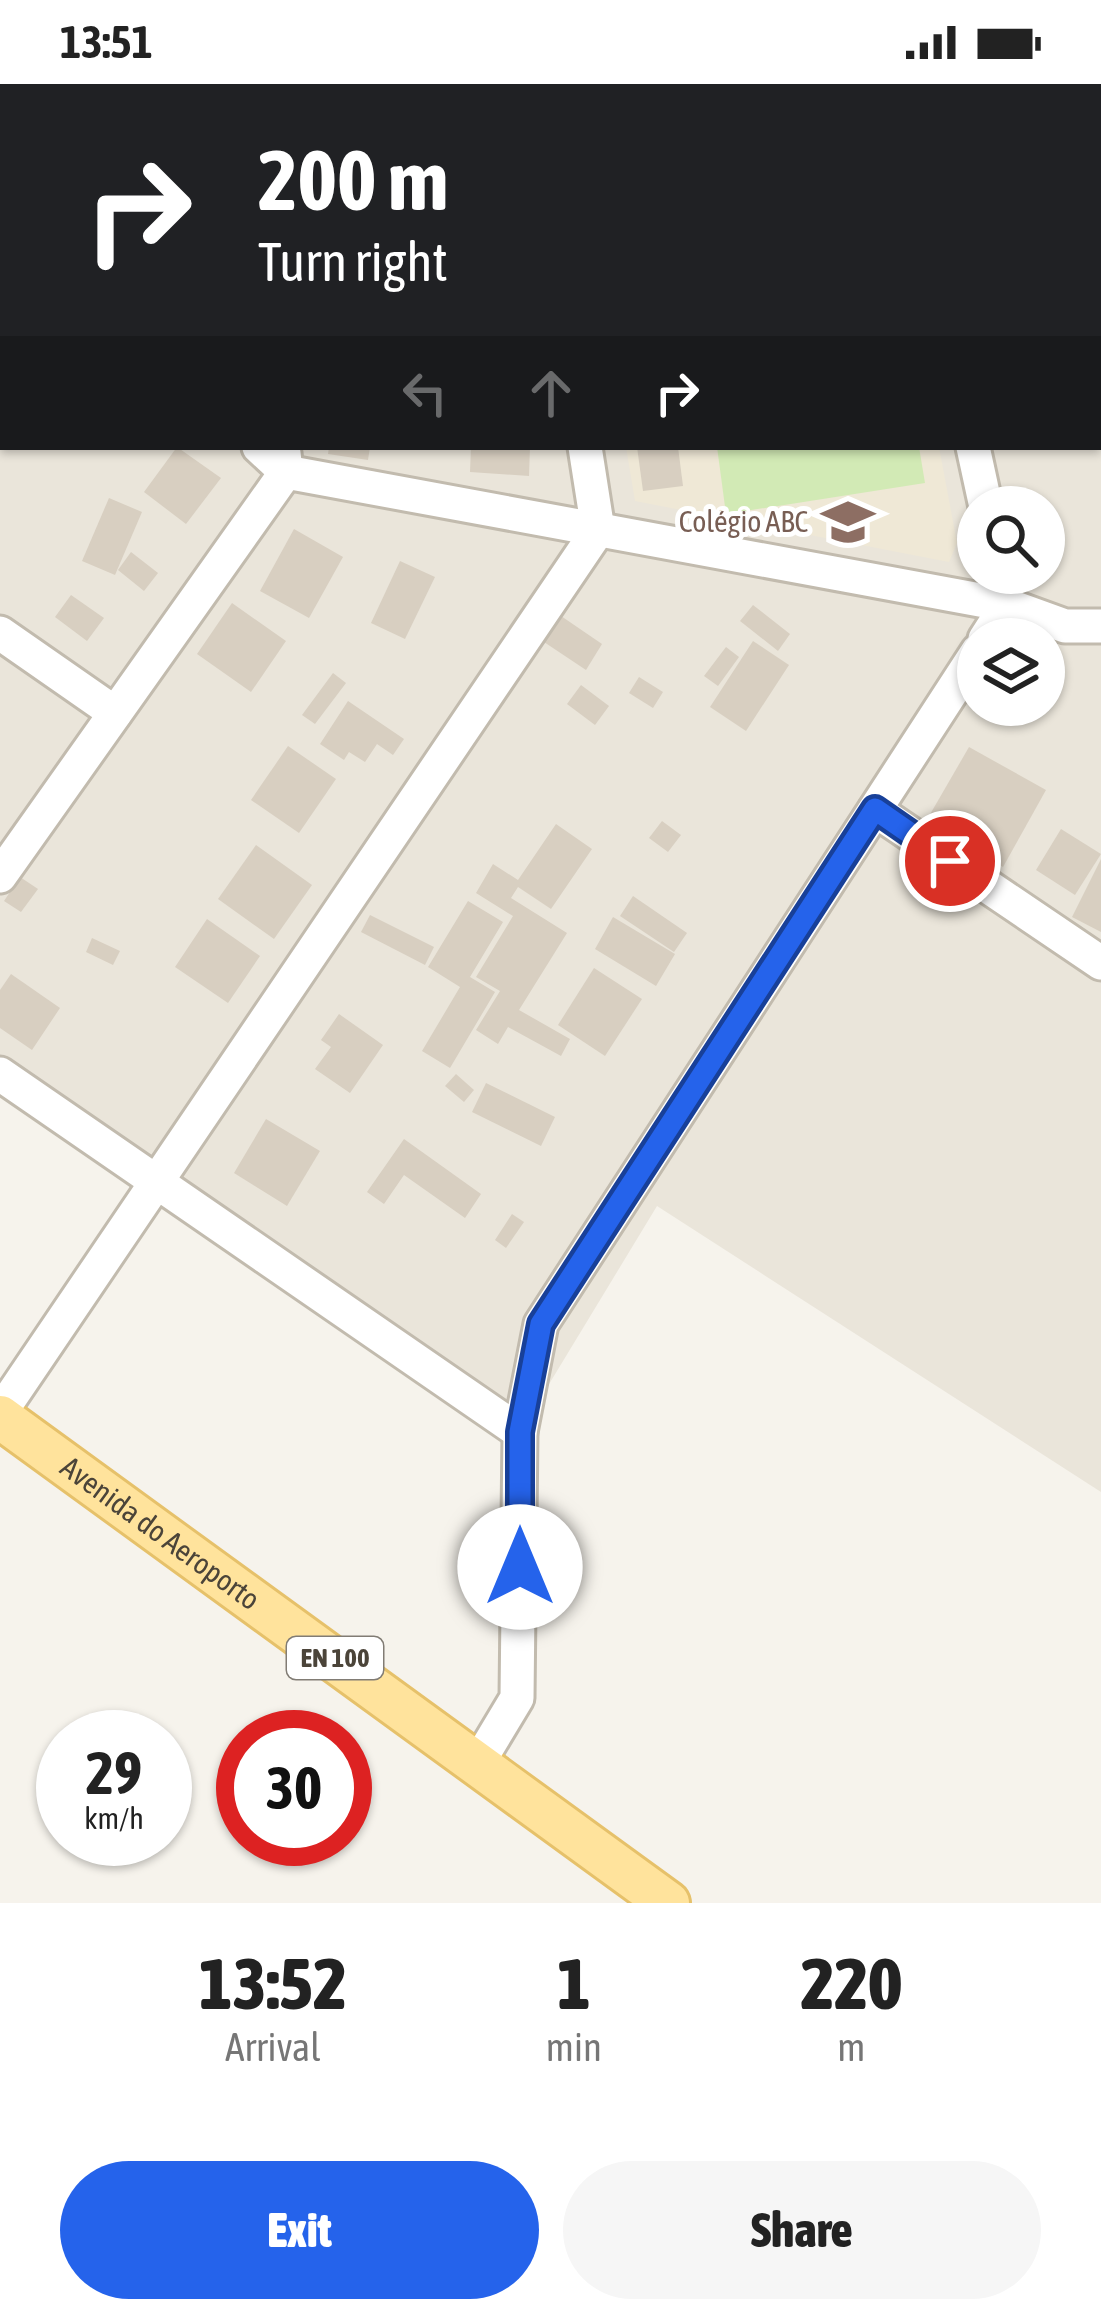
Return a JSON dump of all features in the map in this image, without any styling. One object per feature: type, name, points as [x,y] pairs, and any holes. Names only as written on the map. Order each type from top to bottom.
[{"type":"main road","name":"Avenida do Aeroporto","points":[[0,1415],[668,1903]]},
{"type":"street","points":[[0,1415],[598,530],[585,450]]},
{"type":"street","points":[[974,450],[981,486]]},
{"type":"street","points":[[0,876],[285,460],[598,530],[957,582]]},
{"type":"street","points":[[1012,594],[1065,626],[1101,626]]},
{"type":"street","points":[[0,632],[116,712]]},
{"type":"street","points":[[478,1763],[517,1698],[520,1432],[541,1324],[957,682]]},
{"type":"street","points":[[875,809],[1101,963]]},
{"type":"street","points":[[0,1074],[520,1432]]},
{"type":"shaded area","points":[[0,450],[1101,450],[1101,1492],[657,1206],[520,1432],[0,1074]]},
{"type":"shaded area","name":"Colégio ABC","points":[[626,450],[940,450],[957,543],[949,562],[635,501]]},
{"type":"green space","points":[[717,450],[920,450],[925,483],[726,514]]},
{"type":"building","points":[[175,450],[221,478],[186,524],[144,492]]},
{"type":"building","points":[[329,450],[370,450],[368,460],[328,454]]},
{"type":"building","points":[[471,450],[530,450],[529,476],[470,472]]},
{"type":"building","points":[[637,450],[678,450],[683,486],[643,491]]},
{"type":"building","points":[[109,498],[142,512],[115,575],[82,561]]},
{"type":"building","points":[[294,529],[343,557],[309,618],[260,591]]},
{"type":"building","points":[[131,552],[158,573],[144,591],[118,570]]},
{"type":"building","points":[[400,561],[435,577],[405,639],[371,623]]},
{"type":"building","points":[[71,595],[104,618],[87,641],[55,617]]},
{"type":"building","points":[[232,603],[286,641],[251,692],[197,654]]},
{"type":"building","points":[[753,605],[790,634],[778,651],[740,621]]},
{"type":"building","points":[[561,616],[602,644],[586,670],[544,642]]},
{"type":"building","points":[[753,641],[789,665],[746,731],[710,707]]},
{"type":"building","points":[[726,647],[739,657],[718,686],[704,676]]},
{"type":"building","points":[[333,673],[346,683],[315,724],[302,715]]},
{"type":"building","points":[[639,677],[663,692],[653,708],[629,693]]},
{"type":"building","points":[[581,685],[609,706],[595,725],[567,704]]},
{"type":"building","points":[[348,701],[404,739],[393,755],[377,744],[365,762],[349,752],[344,760],[320,744]]},
{"type":"building","points":[[288,746],[336,779],[299,833],[251,800]]},
{"type":"building","points":[[969,747],[1046,790],[1003,867],[925,823]]},
{"type":"building","points":[[662,821],[681,835],[668,852],[649,838]]},
{"type":"building","points":[[556,824],[592,849],[551,909],[518,887],[511,898],[567,933],[519,1010],[570,1039],[561,1056],[508,1027],[498,1044],[476,1030],[500,991],[476,977],[513,916],[476,893],[493,864],[518,880]]},
{"type":"building","points":[[1061,829],[1101,854],[1075,895],[1036,870]]},
{"type":"building","points":[[256,845],[312,885],[274,939],[218,899]]},
{"type":"building","points":[[1101,859],[1101,932],[1072,917]]},
{"type":"building","points":[[20,877],[38,889],[21,912],[4,901]]},
{"type":"building","points":[[633,896],[687,933],[674,952],[620,916]]},
{"type":"building","points":[[468,901],[503,922],[470,977],[495,992],[450,1068],[422,1051],[460,987],[428,967]]},
{"type":"building","points":[[370,915],[434,947],[425,965],[361,932]]},
{"type":"building","points":[[613,917],[675,954],[656,986],[595,949]]},
{"type":"building","points":[[207,919],[260,956],[228,1003],[175,967]]},
{"type":"building","points":[[92,938],[120,951],[113,965],[86,952]]},
{"type":"building","points":[[594,968],[642,999],[605,1056],[558,1025]]},
{"type":"building","points":[[11,974],[60,1008],[32,1050],[0,1028],[0,990]]},
{"type":"building","points":[[339,1014],[383,1045],[350,1093],[315,1069],[331,1047],[321,1040]]},
{"type":"building","points":[[456,1074],[474,1090],[464,1102],[445,1086]]},
{"type":"building","points":[[486,1083],[555,1117],[541,1146],[472,1112]]},
{"type":"building","points":[[266,1119],[320,1151],[287,1206],[234,1173]]},
{"type":"building","points":[[404,1139],[481,1194],[465,1218],[404,1175],[384,1204],[367,1192]]},
{"type":"building","points":[[512,1214],[524,1222],[506,1248],[495,1240]]},
{"type":"place","name":"Colégio ABC","points":[[848,522]]},
{"type":"route","points":[[520,1567],[520,1432],[541,1324],[875,809],[950,861]]}]
